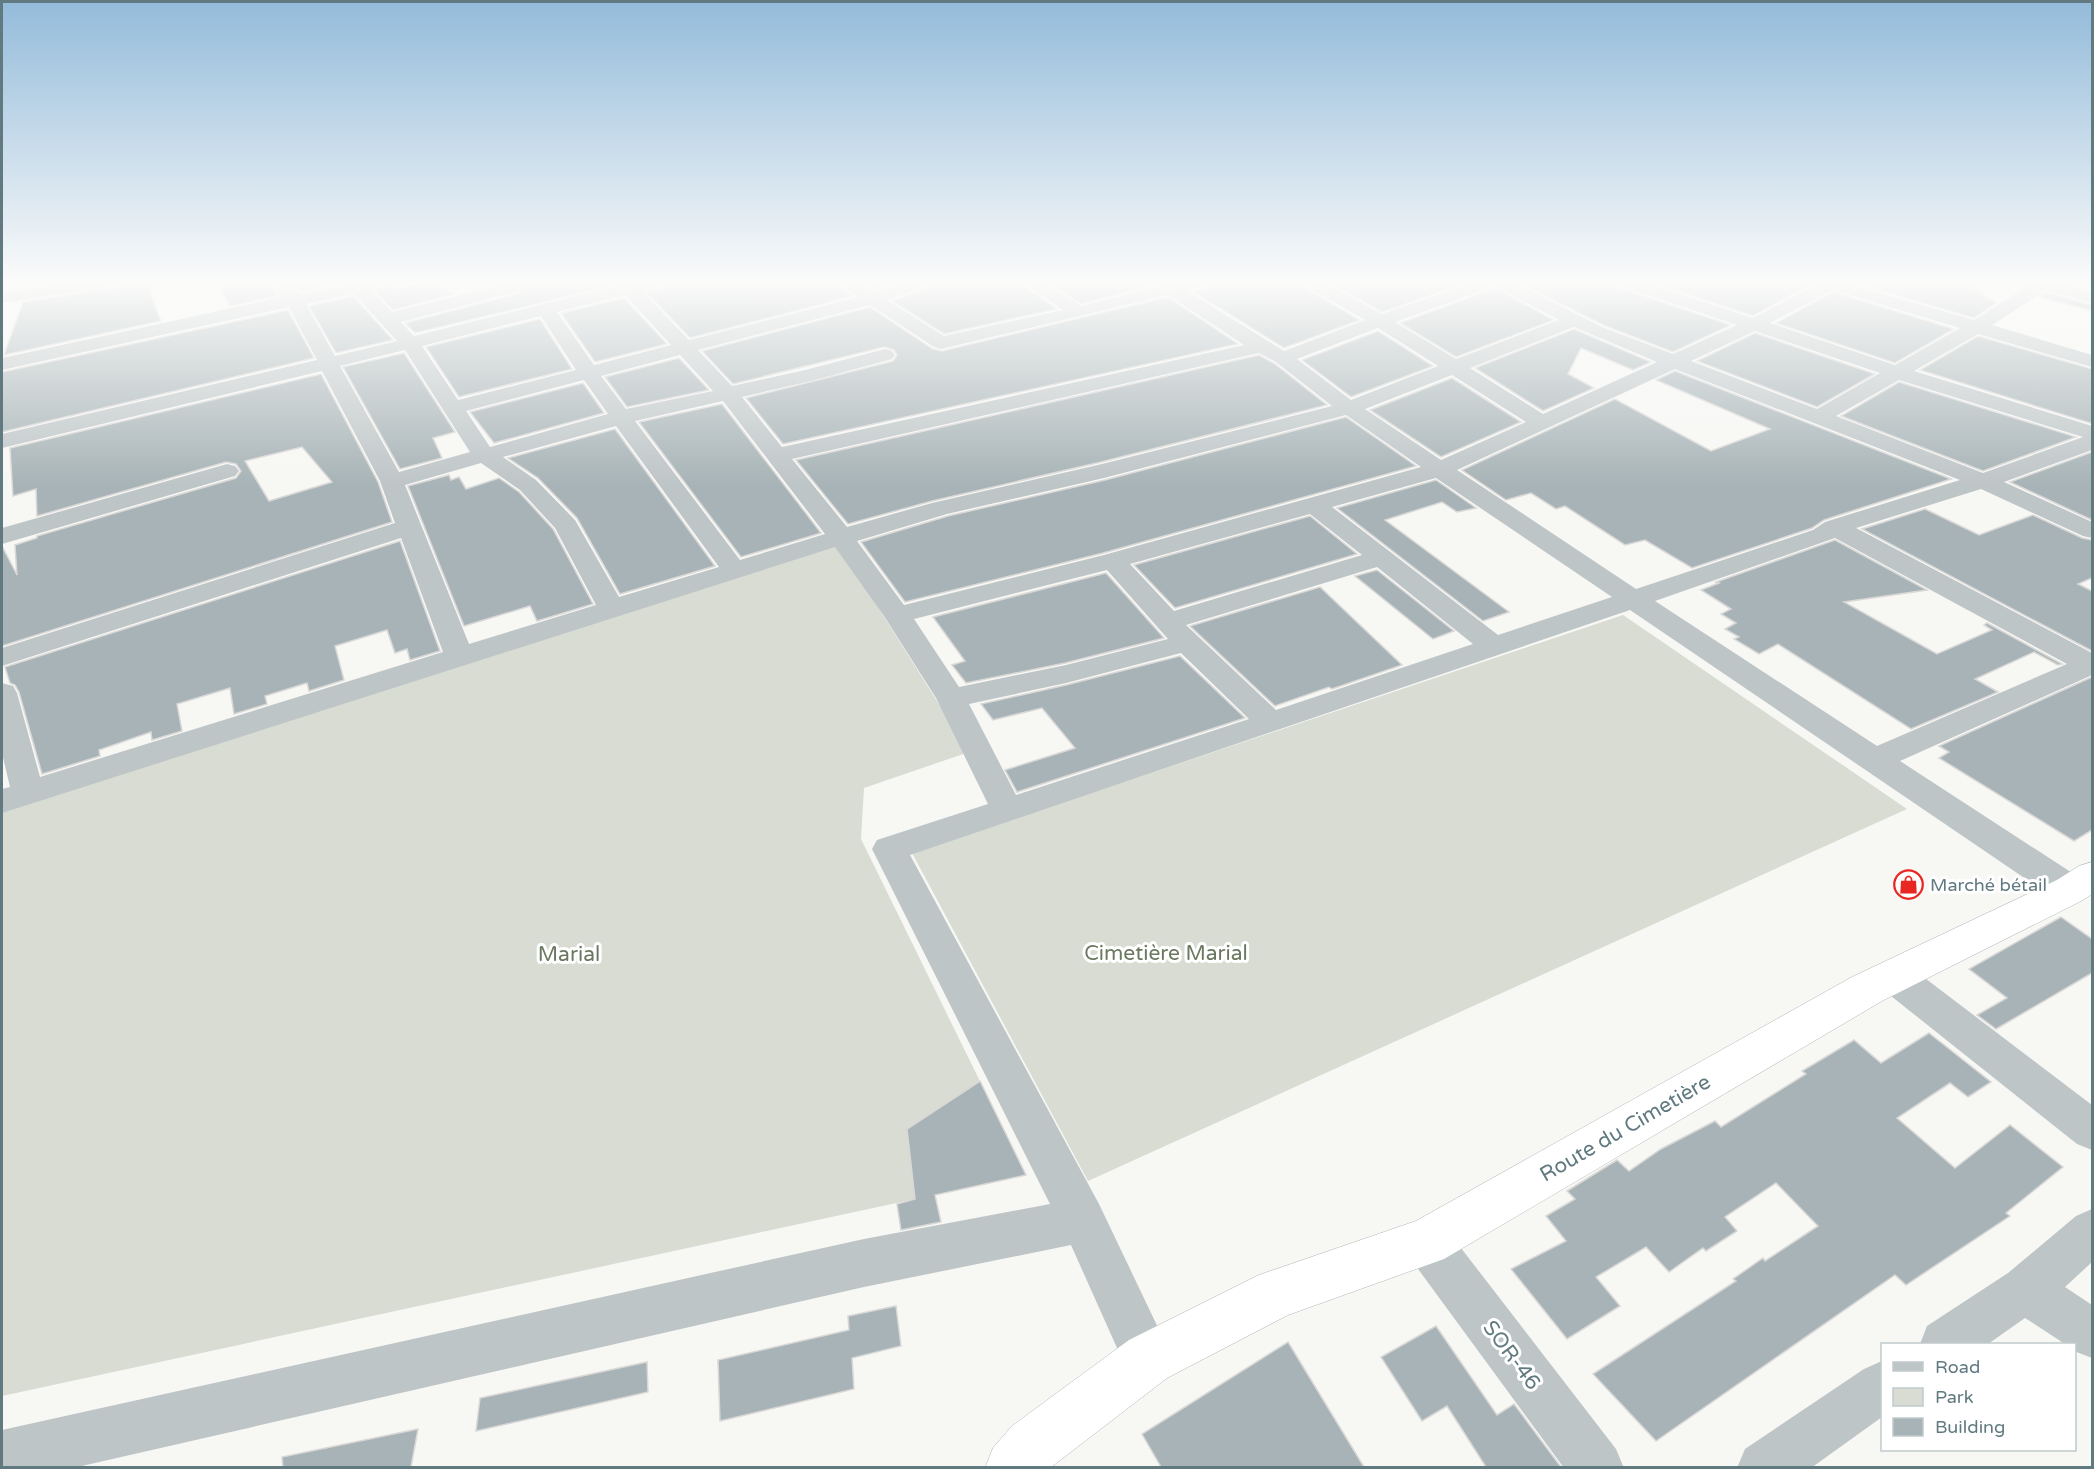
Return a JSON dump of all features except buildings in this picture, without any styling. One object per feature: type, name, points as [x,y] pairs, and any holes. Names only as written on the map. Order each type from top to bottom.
[{"type":"highway","name":"Route du Cimetière","points":[[1013,1467],[1032,1446],[1148,1359],[1277,1293],[1427,1242],[1868,989],[2086,881]]},
{"type":"street","points":[[2,364],[66,350]]},
{"type":"street","points":[[321,350],[392,481],[459,656]]},
{"type":"street","points":[[2,441],[384,350]]},
{"type":"street","points":[[414,350],[483,454],[528,484],[566,525],[612,609]]},
{"type":"street","points":[[570,350],[735,571]]},
{"type":"street","points":[[454,408],[674,350]]},
{"type":"street","points":[[686,350],[728,394],[778,455],[897,615],[951,698],[1007,809]]},
{"type":"street","points":[[1268,350],[1349,408],[1874,760],[2086,881]]},
{"type":"street","points":[[778,455],[1017,400],[1280,350]]},
{"type":"street","points":[[1426,350],[1543,423]]},
{"type":"street","points":[[2,693],[15,798],[841,537],[941,508],[1104,471],[1349,408],[1501,350]]},
{"type":"street","points":[[1643,350],[1983,481],[2092,531]]},
{"type":"street","points":[[897,615],[1113,561],[1441,469],[1701,350]]},
{"type":"street","points":[[1829,350],[2022,413],[2092,433]]},
{"type":"street","points":[[1820,417],[1937,350]]},
{"type":"street","points":[[2053,350],[2092,361]]},
{"type":"street","points":[[392,481],[622,417],[728,394],[885,355]]},
{"type":"street","points":[[1148,1359],[1083,1220],[890,849],[1636,600],[1822,535],[1834,527],[1983,481],[2092,442]]},
{"type":"street","points":[[2,536],[227,471]]},
{"type":"street","points":[[1314,505],[1495,647]]},
{"type":"street","points":[[2,657],[411,526]]},
{"type":"street","points":[[1834,527],[2092,664]]},
{"type":"street","points":[[1167,622],[1380,558]]},
{"type":"street","points":[[1113,561],[1187,644],[1271,723]]},
{"type":"street","points":[[951,698],[1066,674],[1187,644]]},
{"type":"street","points":[[1874,760],[2092,664]]},
{"type":"street","points":[[1895,977],[2092,1130]]},
{"type":"street","points":[[2,1457],[852,1266],[1083,1220]]},
{"type":"street","points":[[1946,1343],[2025,1290],[2092,1232]]},
{"type":"street","name":"SOR-46","points":[[1427,1242],[1597,1467]]},
{"type":"street","points":[[2025,1290],[2092,1333]]},
{"type":"street","points":[[1764,1467],[1881,1388]]},
{"type":"green space","name":"Marial","points":[[837,542],[969,752],[864,788],[861,839],[1026,1175],[2,1396],[2,810]]},
{"type":"green space","name":"Cimetière Marial","points":[[1623,615],[1907,809],[1088,1181],[912,853]]},
{"type":"place","name":"Marché bétail","points":[[1909,885]]}]
